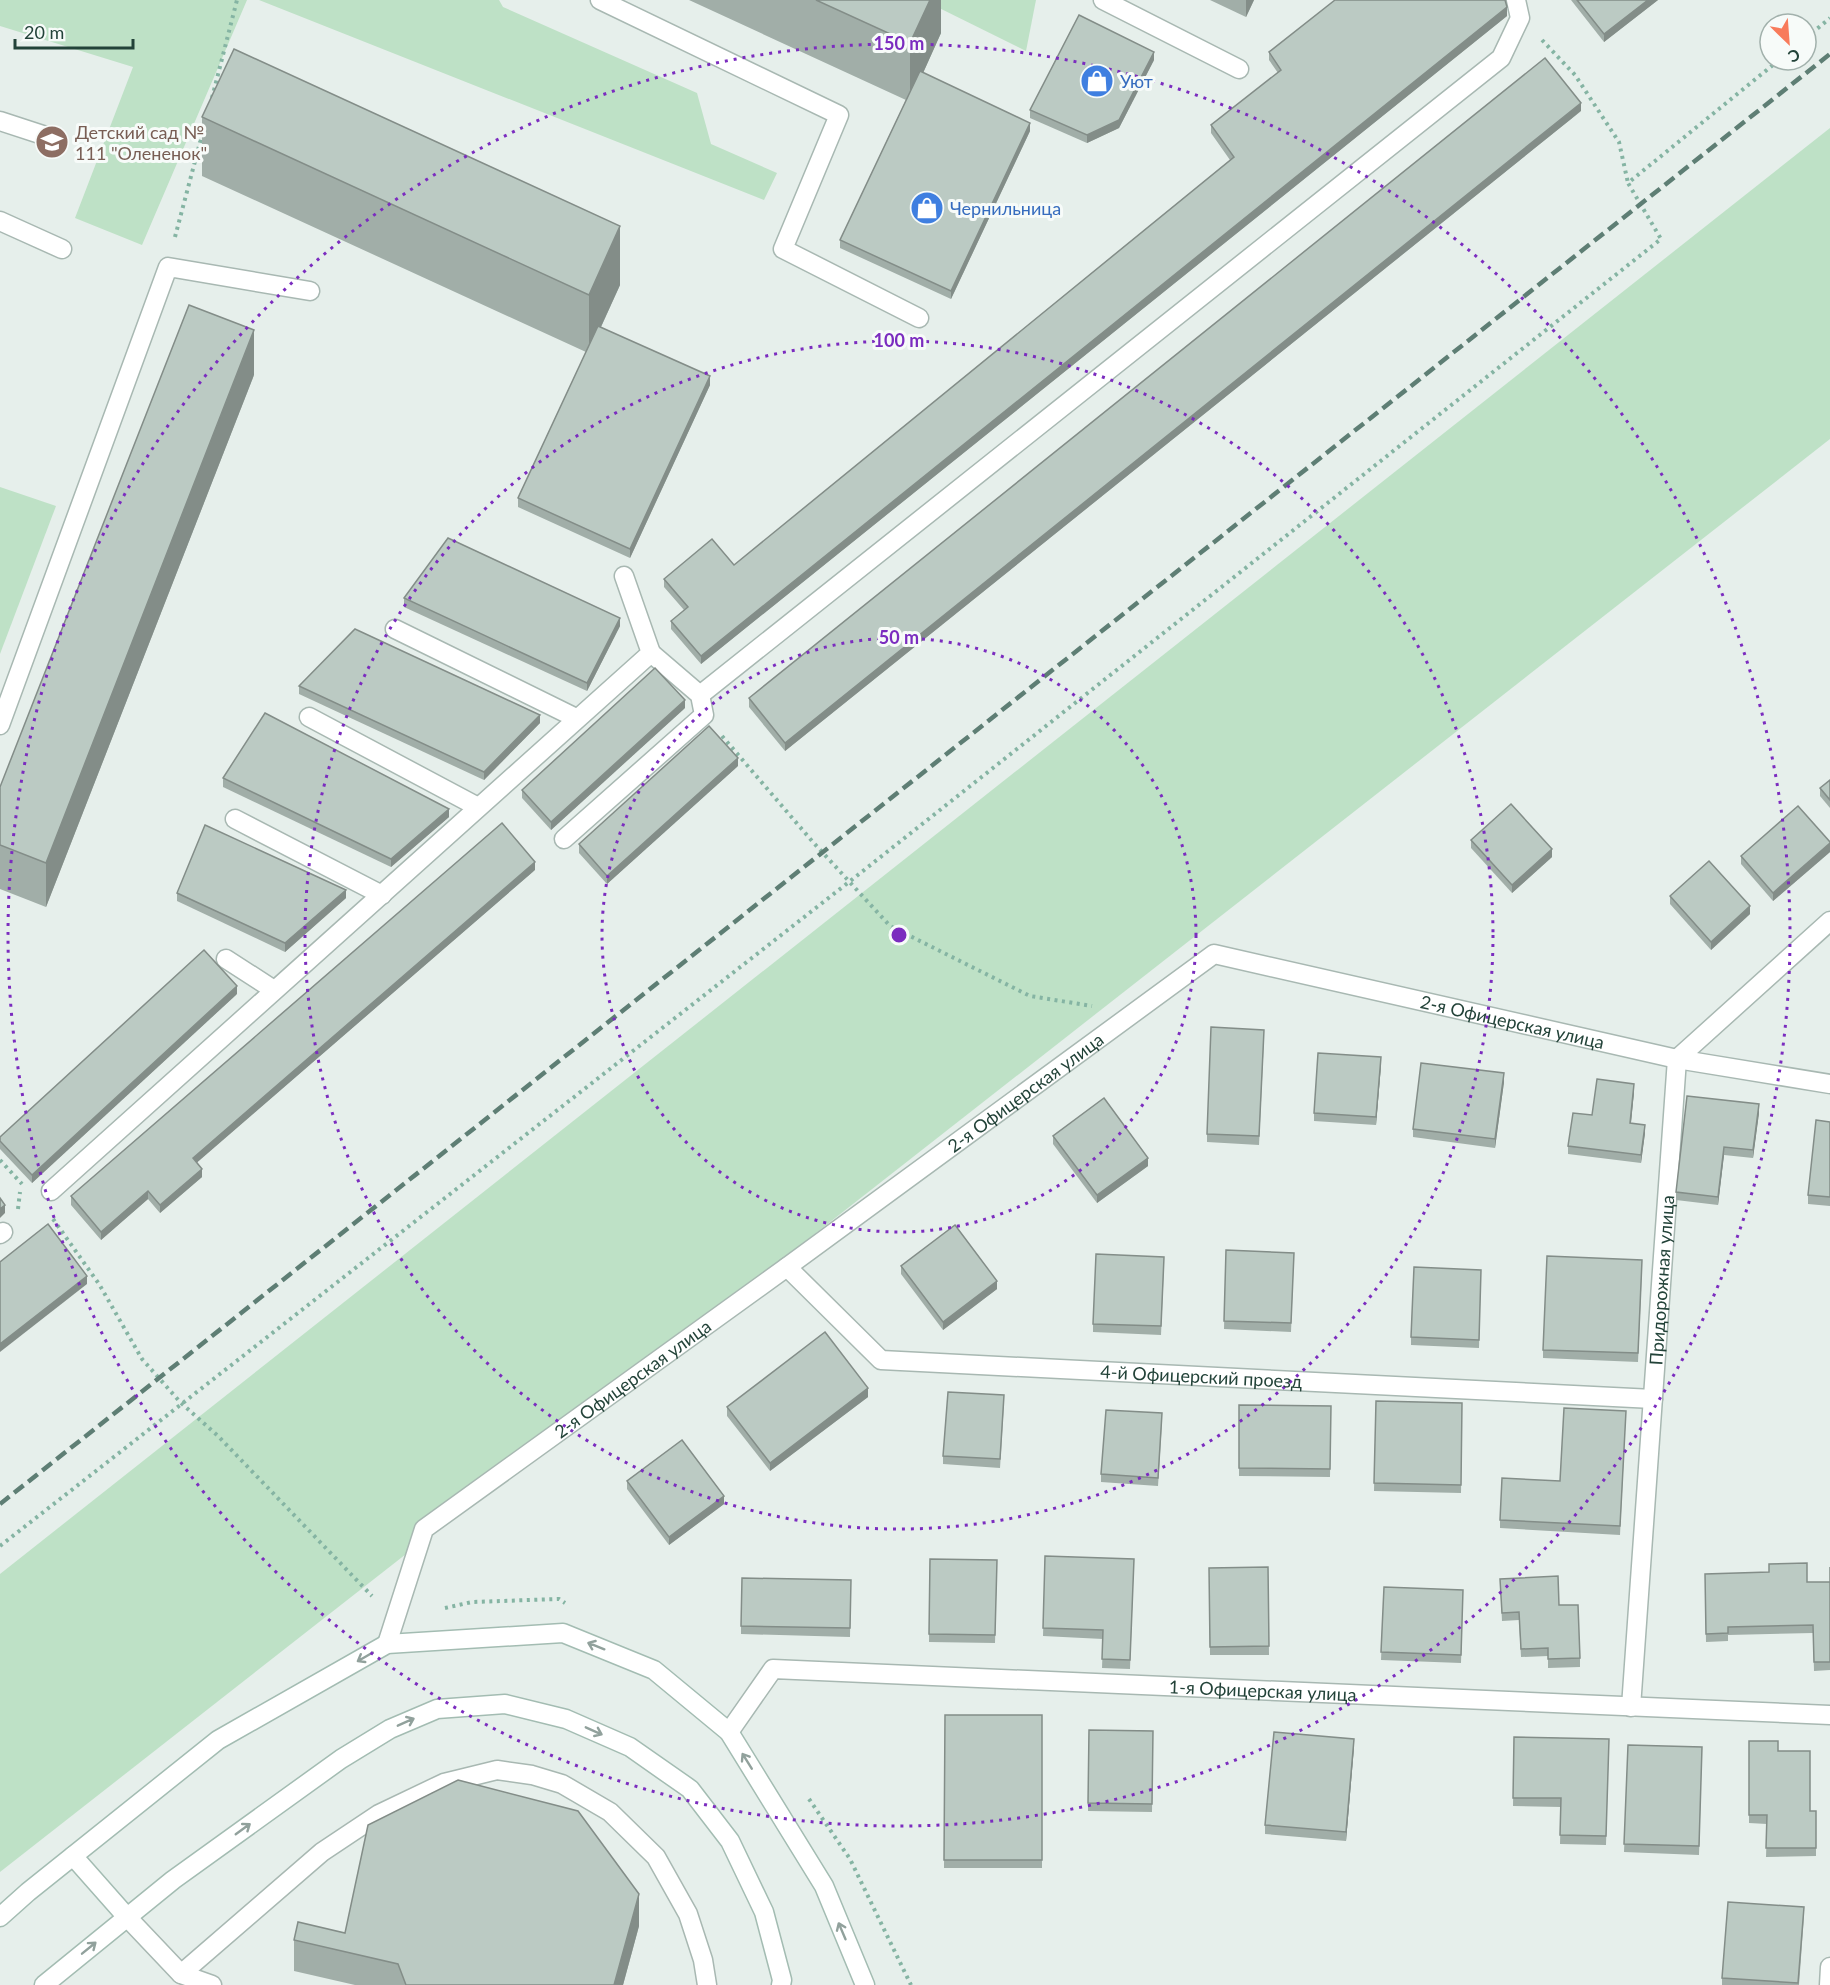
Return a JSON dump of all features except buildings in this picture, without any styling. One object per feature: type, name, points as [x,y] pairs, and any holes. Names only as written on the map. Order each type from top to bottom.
[{"type":"street","points":[[600,0],[839,115],[783,249],[919,318]]},
{"type":"street","points":[[1102,0],[1239,69]]},
{"type":"street","points":[[700,695],[1501,58],[1518,9]]},
{"type":"street","points":[[0,121],[52,138]]},
{"type":"street","points":[[0,221],[62,249]]},
{"type":"street","points":[[0,725],[168,267],[310,291]]},
{"type":"street","points":[[564,839],[704,715],[700,695],[651,653],[624,576]]},
{"type":"street","points":[[395,629],[576,718]]},
{"type":"street","points":[[51,1191],[651,653]]},
{"type":"street","points":[[309,717],[478,807]]},
{"type":"street","points":[[235,819],[382,894]]},
{"type":"street","points":[[1677,1059],[1830,921]]},
{"type":"street","name":"2-я Офицерская улица","points":[[387,1644],[424,1529],[1214,954],[1677,1059],[1830,1084]]},
{"type":"street","points":[[226,960],[274,990]]},
{"type":"street","name":"Придорожная улица","points":[[1631,1707],[1677,1059]]},
{"type":"street","name":"4-й Офицерский проезд","points":[[787,1267],[881,1360],[1653,1399]]},
{"type":"street","points":[[0,1917],[218,1740],[387,1644],[563,1633],[654,1670],[729,1732],[824,1886],[865,1985]]},
{"type":"street","name":"1-я Офицерская улица","points":[[729,1732],[773,1669],[1830,1715]]},
{"type":"street","points":[[44,1985],[172,1880],[341,1759],[390,1729],[437,1709],[505,1704],[566,1719],[630,1747],[690,1789],[730,1841],[764,1912],[782,1980],[781,1985]]},
{"type":"street","points":[[181,1974],[322,1852],[380,1814],[444,1783],[497,1770],[532,1775],[562,1784],[610,1812],[656,1857],[688,1914],[703,1960],[707,1985]]},
{"type":"street","points":[[73,1856],[181,1974],[212,1985]]},
{"type":"street","points":[[1829,1985],[1830,1967]]},
{"type":"path","points":[[211,100],[237,0]]},
{"type":"path","points":[[0,1546],[849,882],[1661,238],[1628,183],[1619,142],[1575,75],[1518,9]]},
{"type":"path","points":[[1818,28],[1830,18]]},
{"type":"path","points":[[1628,183],[1764,72]]},
{"type":"path","points":[[168,267],[206,122]]},
{"type":"path","points":[[704,715],[890,926],[1030,996],[1134,1012]]},
{"type":"path","points":[[0,1160],[27,1190]]},
{"type":"path","points":[[52,1217],[99,1284],[142,1359],[181,1403],[218,1436],[395,1619]]},
{"type":"green space","points":[[0,0],[247,0],[142,245],[75,218],[133,67],[0,26]]},
{"type":"green space","points":[[259,0],[499,0],[503,7],[697,93],[711,144],[777,173],[764,200]]},
{"type":"green space","points":[[923,0],[1036,0],[1026,51]]},
{"type":"green space","points":[[1830,128],[1830,439],[0,1872],[0,1574]]},
{"type":"green space","points":[[0,487],[56,506],[0,654]]},
{"type":"railway","points":[[0,1504],[1830,54]]},
{"type":"place","name":"Уют","points":[[1097,81]]},
{"type":"place","name":"Детский сад № 111 \"Олененок\"","points":[[52,142]]},
{"type":"place","name":"Чернильница","points":[[927,208]]}]
